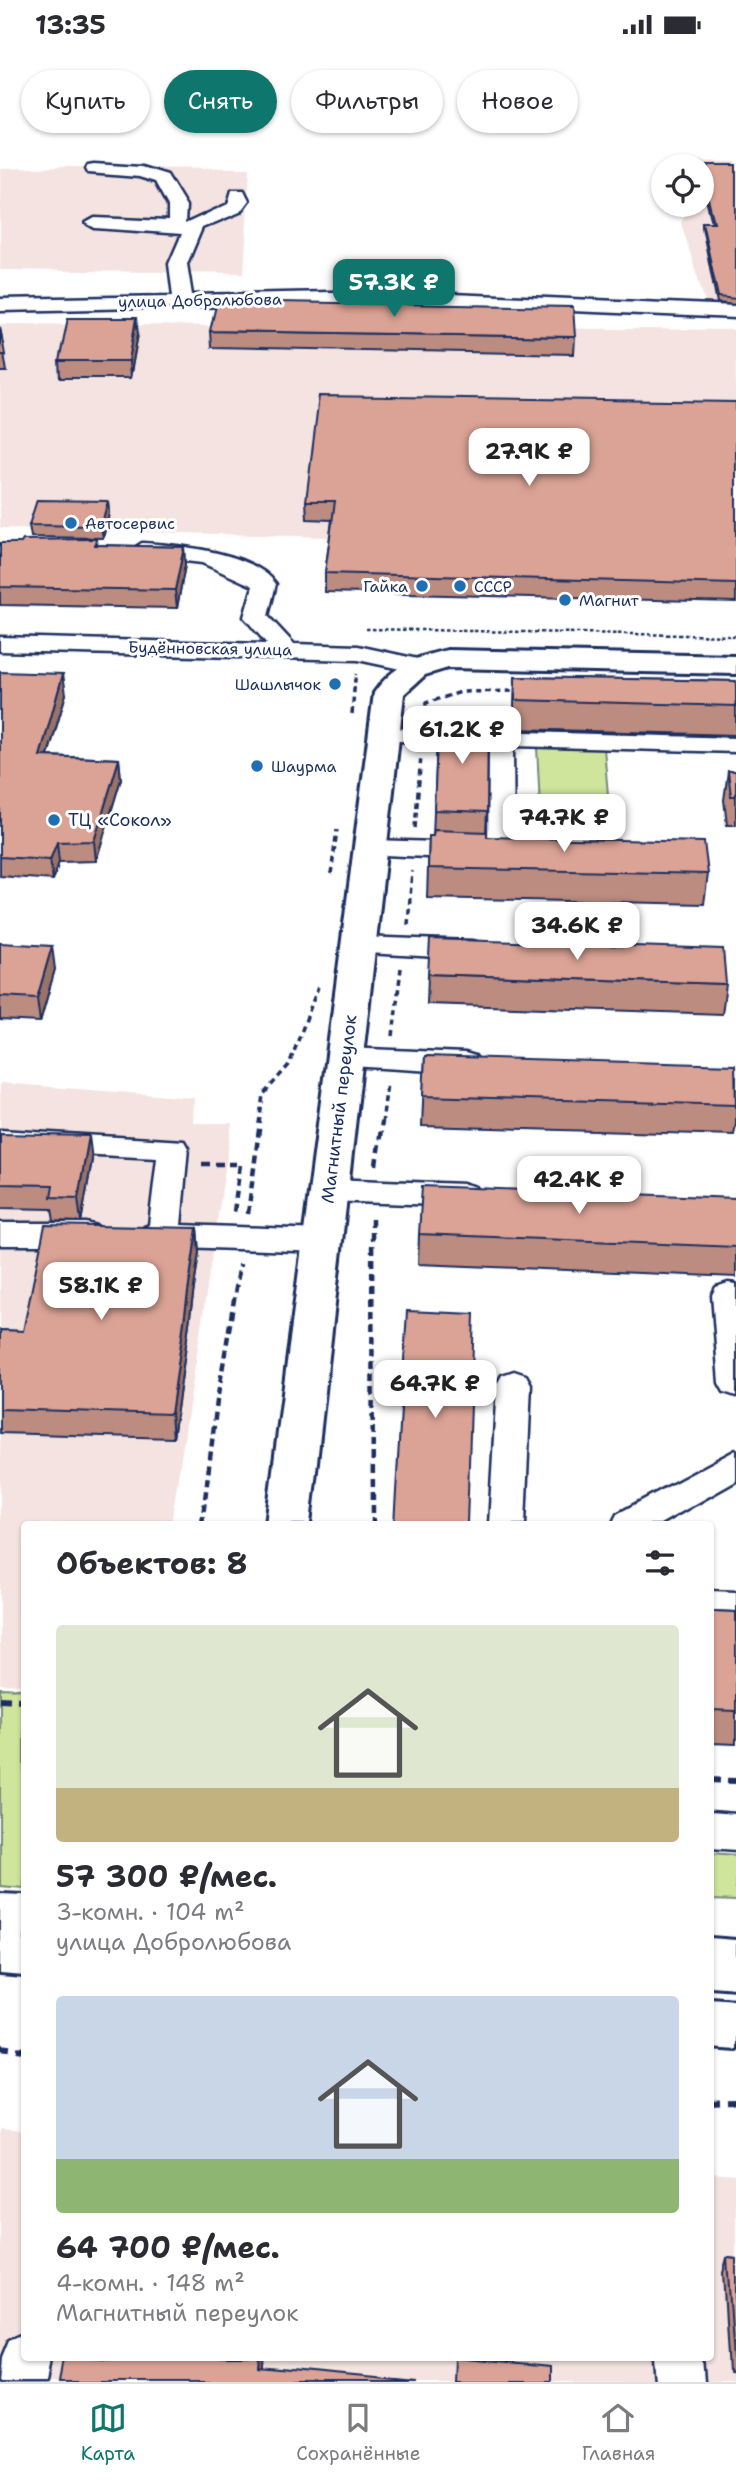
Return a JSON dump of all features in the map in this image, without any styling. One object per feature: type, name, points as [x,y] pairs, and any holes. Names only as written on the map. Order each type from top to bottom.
[{"type":"main road","name":"Будённовская улица","points":[[389,693],[401,675],[419,666],[448,659],[736,665]]},
{"type":"main road","name":"Магнитный переулок","points":[[288,1521],[389,693]]},
{"type":"main road","points":[[0,1917],[21,1918]]},
{"type":"main road","points":[[0,1950],[21,1952]]},
{"type":"main road","points":[[714,1962],[736,1964]]},
{"type":"main road","points":[[714,2024],[736,2025]]},
{"type":"street","points":[[94,169],[141,172],[161,179],[177,206],[185,229],[178,264],[183,301]]},
{"type":"street","points":[[95,223],[185,229],[234,208],[240,200],[238,194]]},
{"type":"street","name":"улица Добролюбова","points":[[0,305],[378,297],[736,312]]},
{"type":"street","points":[[116,549],[172,551],[222,561],[246,570],[265,584],[256,617],[286,650]]},
{"type":"street","name":"Будённовская улица","points":[[0,644],[358,653],[419,666]]},
{"type":"street","points":[[385,734],[736,745]]},
{"type":"street","points":[[501,738],[501,852]]},
{"type":"street","points":[[371,848],[528,853]]},
{"type":"street","points":[[359,946],[498,951]]},
{"type":"street","points":[[344,1058],[487,1064]]},
{"type":"street","points":[[0,1140],[173,1148],[174,1163],[163,1235]]},
{"type":"street","points":[[328,1190],[498,1196]]},
{"type":"street","points":[[0,1234],[163,1235],[322,1241]]},
{"type":"street","points":[[736,1296],[728,1295],[736,1383]]},
{"type":"street","points":[[507,1521],[514,1384]]},
{"type":"street","points":[[635,1521],[736,1464]]},
{"type":"street","points":[[714,1606],[736,1607]]},
{"type":"street","points":[[714,1830],[736,1832]]},
{"type":"street","points":[[22,2382],[25,2361]]},
{"type":"street","points":[[678,2361],[680,2382]]},
{"type":"path","points":[[373,1521],[372,1191],[404,948],[426,703],[461,692],[530,691]]},
{"type":"path","points":[[174,1163],[240,1164],[231,1237]]},
{"type":"path","points":[[0,1699],[21,1700]]},
{"type":"path","points":[[714,1780],[736,1781]]},
{"type":"path","points":[[0,2047],[21,2050]]},
{"type":"path","points":[[714,2104],[736,2103]]},
{"type":"shaded area","points":[[714,162],[736,162],[736,308],[706,305],[681,223],[684,217],[714,217]]},
{"type":"shaded area","points":[[250,168],[244,273],[0,270],[0,169]]},
{"type":"shaded area","points":[[0,324],[736,330],[736,548],[0,528]]},
{"type":"shaded area","points":[[0,1083],[194,1098],[193,1123],[232,1123],[171,1521],[21,1521],[21,1685],[0,1684]]},
{"type":"shaded area","points":[[0,2130],[21,2132],[21,2361],[714,2361],[714,2173],[736,2175],[736,2382],[0,2382]]},
{"type":"green space","points":[[537,747],[604,748],[609,807],[540,806]]},
{"type":"green space","points":[[0,1688],[21,1689],[21,1888],[0,1886]]},
{"type":"green space","points":[[714,1853],[736,1855],[736,1901],[714,1900]]},
{"type":"building","points":[[714,165],[736,165],[736,299],[718,297],[702,222],[714,222]]},
{"type":"building","points":[[217,301],[573,307],[575,337],[210,331]]},
{"type":"building","points":[[68,318],[136,318],[129,361],[59,361]]},
{"type":"building","points":[[0,327],[5,355],[0,355]]},
{"type":"building","points":[[319,396],[736,402],[736,584],[325,573],[335,501],[306,501]]},
{"type":"building","points":[[37,500],[108,501],[101,526],[29,525]]},
{"type":"building","points":[[96,539],[95,545],[184,547],[175,590],[0,587],[0,543]]},
{"type":"building","points":[[0,672],[63,674],[40,756],[119,759],[94,841],[57,842],[50,860],[0,857]]},
{"type":"building","points":[[515,677],[736,681],[736,706],[515,700]]},
{"type":"building","points":[[438,719],[488,720],[487,812],[434,810]]},
{"type":"building","points":[[728,771],[736,771],[736,796],[731,796]]},
{"type":"building","points":[[434,830],[487,832],[487,837],[704,842],[708,874],[428,868],[429,836],[433,836]]},
{"type":"building","points":[[430,939],[723,949],[726,984],[428,974]]},
{"type":"building","points":[[0,943],[52,946],[37,998],[0,996]]},
{"type":"building","points":[[425,1056],[735,1065],[736,1105],[423,1096]]},
{"type":"building","points":[[0,1134],[89,1136],[78,1198],[51,1197],[53,1185],[0,1184]]},
{"type":"building","points":[[422,1186],[736,1198],[736,1247],[419,1234]]},
{"type":"building","points":[[45,1225],[197,1228],[171,1414],[0,1409],[0,1330],[23,1331]]},
{"type":"building","points":[[407,1311],[474,1314],[467,1521],[394,1521]]},
{"type":"building","points":[[714,1611],[736,1612],[736,1711],[714,1710]]},
{"type":"building","points":[[727,2258],[736,2259],[736,2359],[734,2359]]},
{"type":"building","points":[[62,2361],[260,2361],[259,2367],[418,2382],[59,2382]]},
{"type":"building","points":[[455,2361],[550,2367],[550,2382],[454,2382]]},
{"type":"place","name":"Автосервис","points":[[71,523]]},
{"type":"place","name":"Гайка","points":[[422,586]]},
{"type":"place","name":"СССР","points":[[460,586]]},
{"type":"place","name":"Магнит","points":[[565,600]]},
{"type":"place","name":"Шашлычок","points":[[335,684]]},
{"type":"place","name":"Шаурма","points":[[257,766]]},
{"type":"place","name":"ТЦ «Сокол»","points":[[54,820]]}]
